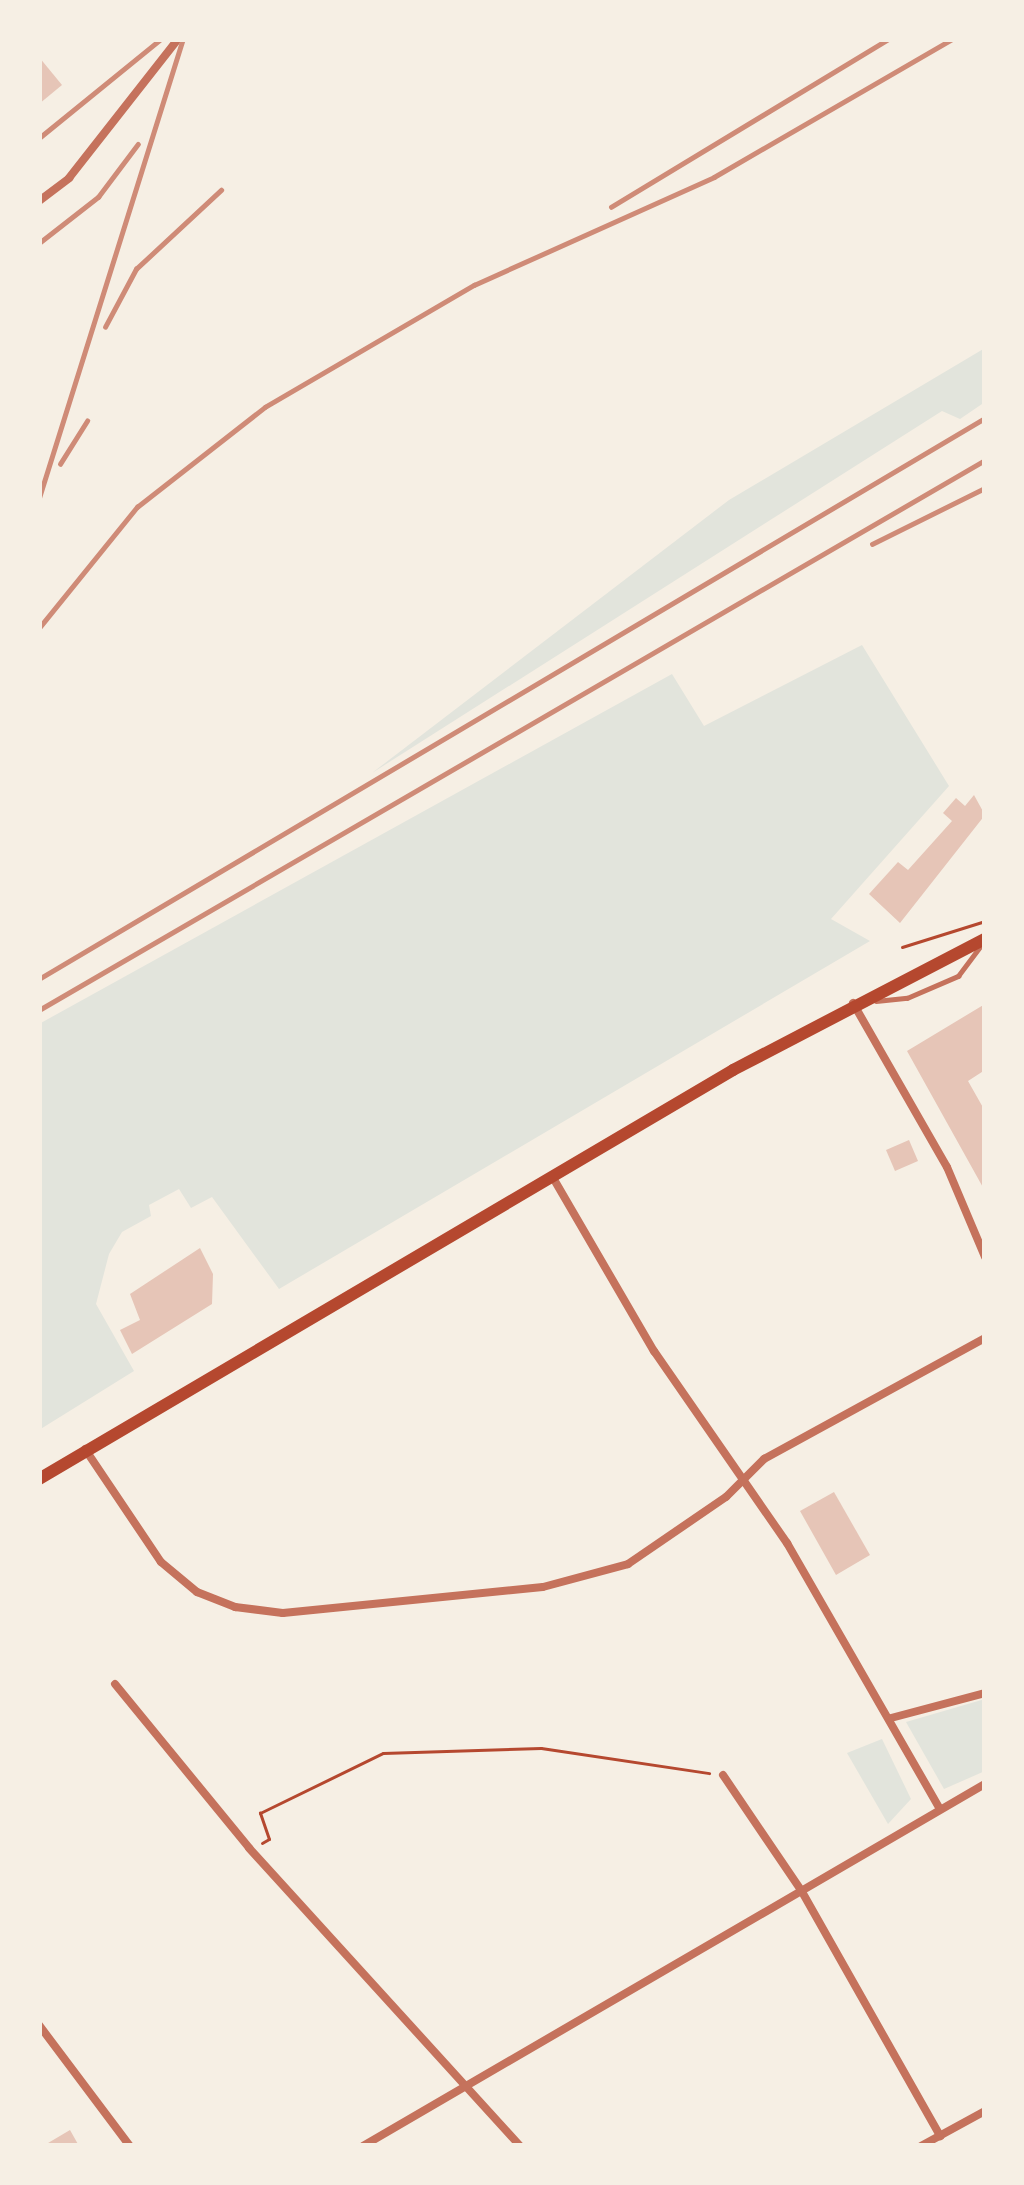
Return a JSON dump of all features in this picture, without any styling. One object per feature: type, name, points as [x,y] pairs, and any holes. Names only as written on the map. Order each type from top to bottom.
[{"type":"main road","points":[[39,1479],[552,1176],[984,932]]},
{"type":"street","points":[[39,201],[68,178],[178,39]]},
{"type":"street","points":[[853,1002],[947,1167],[985,1257]]},
{"type":"street","points":[[552,1176],[654,1351],[891,1718],[940,1809]]},
{"type":"street","points":[[86,1449],[143,1540],[179,1579],[218,1602],[283,1613],[589,1581],[628,1564],[764,1459],[985,1338]]},
{"type":"street","points":[[115,1684],[249,1848],[520,2146]]},
{"type":"street","points":[[891,1718],[985,1694]]},
{"type":"street","points":[[723,1774],[801,1890],[940,2136]]},
{"type":"street","points":[[363,2146],[985,1784]]},
{"type":"street","points":[[39,2025],[130,2146]]},
{"type":"street","points":[[921,2146],[985,2111]]},
{"type":"lane","points":[[853,1002],[934,988],[969,968],[984,932]]},
{"type":"path","points":[[902,946],[984,932]]},
{"type":"path","points":[[249,1848],[269,1839],[260,1813],[383,1754],[541,1748],[723,1774]]},
{"type":"shaded area","points":[[985,348],[985,402],[960,419],[942,411],[372,773],[729,500]]},
{"type":"shaded area","points":[[862,645],[949,786],[831,919],[870,941],[279,1289],[212,1197],[191,1208],[179,1189],[149,1205],[151,1216],[122,1232],[109,1254],[96,1304],[134,1371],[39,1430],[39,1024],[672,674],[704,726]]},
{"type":"shaded area","points":[[985,1699],[985,1771],[944,1789],[906,1722]]},
{"type":"shaded area","points":[[882,1739],[911,1799],[888,1824],[847,1753]]},
{"type":"building","points":[[39,57],[62,85],[39,104]]},
{"type":"building","points":[[974,795],[985,815],[900,923],[869,894],[898,862],[908,870],[952,821],[943,813],[956,798],[965,806]]},
{"type":"building","points":[[985,1004],[985,1070],[968,1081],[985,1111],[985,1191],[907,1051]]},
{"type":"building","points":[[909,1140],[918,1161],[895,1171],[886,1150]]},
{"type":"building","points":[[200,1248],[213,1274],[212,1304],[132,1354],[120,1330],[140,1320],[130,1294]]},
{"type":"building","points":[[834,1492],[870,1555],[836,1575],[800,1511]]},
{"type":"building","points":[[70,2130],[79,2146],[43,2146]]},
{"type":"railway","points":[[39,138],[161,39]]},
{"type":"railway","points":[[39,498],[183,39]]},
{"type":"railway","points":[[611,207],[888,39]]},
{"type":"railway","points":[[39,628],[137,507],[265,407],[474,285],[714,177],[952,39]]},
{"type":"railway","points":[[39,243],[98,197],[138,144]]},
{"type":"railway","points":[[105,327],[136,269],[221,190]]},
{"type":"railway","points":[[39,979],[985,418]]},
{"type":"railway","points":[[60,464],[87,421]]},
{"type":"railway","points":[[39,1010],[985,460]]},
{"type":"railway","points":[[872,544],[985,488]]}]
